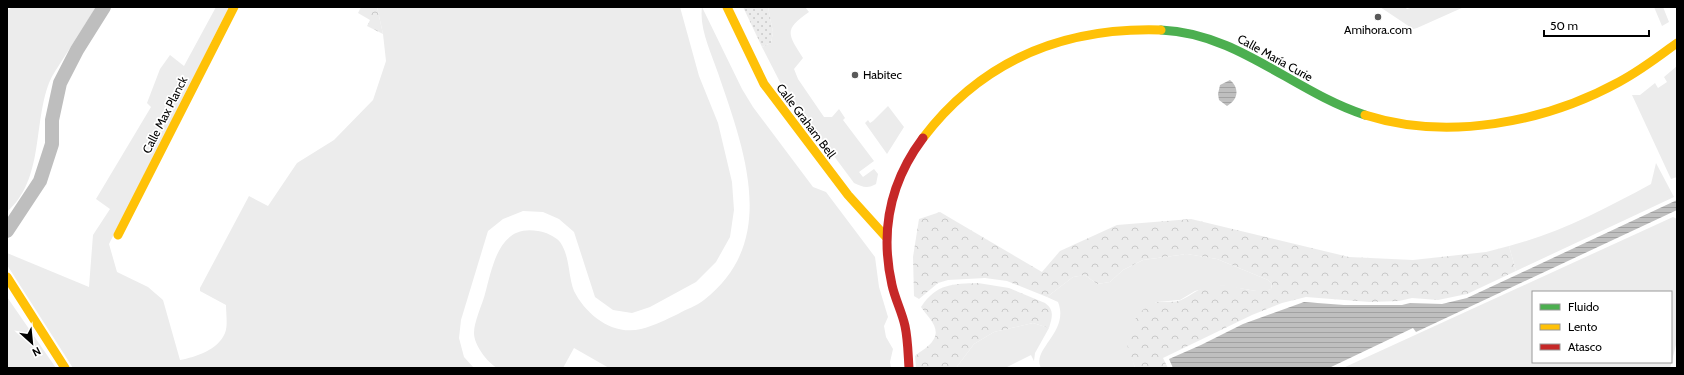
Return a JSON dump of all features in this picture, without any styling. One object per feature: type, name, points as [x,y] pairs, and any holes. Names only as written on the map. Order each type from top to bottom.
[{"type":"street","points":[[7,231],[40,180],[52,144],[52,120],[60,83],[77,50],[104,7]]},
{"type":"street","name":"Calle Max Planck","points":[[118,235],[234,7]]},
{"type":"street","name":"Calle Graham Bell","points":[[727,7],[764,84],[848,195],[886,237]]},
{"type":"street","name":"Calle María Curie","points":[[909,368],[906,330],[892,288],[886,237],[889,208],[906,163],[942,114],[968,90],[991,73],[1019,56],[1065,39],[1122,29],[1163,29],[1200,36],[1237,49],[1330,102],[1374,118],[1410,124],[1448,126],[1511,120],[1570,103],[1602,90],[1641,70],[1677,43]]},
{"type":"street","points":[[7,277],[65,368]]},
{"type":"green space","points":[[12,7],[96,7],[50,80],[44,99],[36,151],[27,184],[19,199],[7,212],[7,11]]},
{"type":"green space","points":[[216,7],[229,7],[109,244],[117,272],[148,287],[163,300],[180,360],[206,352],[222,339],[225,333],[227,323],[226,305],[200,291],[200,288],[249,196],[268,206],[297,163],[334,140],[373,100],[386,61],[383,34],[377,7],[680,7],[699,76],[718,123],[732,182],[734,210],[730,237],[716,262],[696,282],[650,307],[632,313],[613,310],[595,297],[574,232],[559,219],[543,212],[523,211],[503,219],[488,231],[461,320],[459,338],[464,357],[474,368],[73,368],[7,265],[7,253],[89,287],[93,235],[110,209],[96,199],[151,107],[147,103],[160,69],[170,55],[184,66]]},
{"type":"green space","points":[[361,7],[377,7],[383,34],[367,26],[370,20],[358,13]]},
{"type":"green space","points":[[702,7],[742,89],[753,107],[813,187],[826,192],[875,257],[879,287],[888,317],[884,326],[886,337],[893,349],[890,362],[891,368],[609,368],[574,348],[563,368],[497,368],[485,357],[476,343],[474,329],[495,259],[506,240],[514,234],[525,231],[538,231],[544,232],[558,240],[566,253],[572,285],[579,300],[602,322],[620,329],[631,330],[646,328],[695,306],[704,300],[727,276],[742,250],[749,222],[749,193],[745,163],[728,102],[704,32],[702,23]]},
{"type":"green space","points":[[743,7],[768,7],[773,32],[771,43],[762,47]]},
{"type":"green space","points":[[768,7],[805,7],[809,12],[795,23],[792,28],[791,38],[803,58],[794,69],[798,79],[824,117],[832,117],[839,109],[845,118],[843,120],[874,161],[859,172],[863,177],[874,169],[878,174],[876,184],[870,187],[865,187],[854,183],[782,86],[762,47],[771,43],[773,32]]},
{"type":"green space","points":[[1380,7],[1405,7],[1407,9],[1414,7],[1464,7],[1413,29]]},
{"type":"green space","points":[[1654,7],[1663,7],[1669,22],[1662,26]]},
{"type":"green space","points":[[1677,66],[1677,177],[1671,179],[1632,95],[1640,95],[1655,83],[1658,88],[1667,82],[1664,77]]},
{"type":"green space","points":[[888,106],[904,127],[887,154],[865,123],[868,120],[870,123],[873,121]]},
{"type":"green space","points":[[1656,163],[1674,197],[1516,271],[1509,246],[1528,241],[1564,227],[1651,184]]},
{"type":"green space","points":[[940,212],[1042,272],[1060,251],[1117,225],[1191,219],[1349,257],[1413,260],[1486,252],[1509,246],[1516,271],[1467,294],[1438,300],[1412,298],[1399,301],[1370,302],[1306,297],[1282,303],[1252,315],[1163,358],[1168,368],[1135,368],[1128,348],[1128,336],[1136,318],[1151,304],[1157,302],[1178,301],[1202,288],[1212,285],[1224,285],[1265,291],[1271,289],[1272,284],[1268,280],[1217,259],[1187,254],[1143,260],[1123,270],[1110,282],[1097,284],[1085,275],[1073,277],[1047,297],[1007,281],[985,278],[948,280],[938,283],[919,299],[914,296],[913,257],[919,219]]},
{"type":"green space","points":[[1673,217],[1677,219],[1677,341],[1672,360],[1672,291],[1532,291],[1532,363],[1671,363],[1670,368],[1343,368]]},
{"type":"green space","points":[[1187,254],[1217,259],[1268,280],[1272,284],[1271,289],[1263,292],[1219,285],[1195,291],[1180,300],[1156,302],[1127,342],[1135,368],[1041,368],[1039,361],[1041,354],[1055,331],[1059,322],[1060,313],[1058,302],[1047,297],[1073,277],[1085,275],[1097,284],[1110,282],[1123,270],[1143,260]]},
{"type":"green space","points":[[978,283],[1009,288],[1045,303],[1050,308],[1052,314],[1049,328],[1033,323],[994,332],[974,344],[956,368],[916,368],[915,356],[933,341],[936,330],[932,321],[921,307],[933,293],[946,286]]},
{"type":"green space","points":[[7,297],[56,368],[7,368]]},
{"type":"green space","points":[[1033,323],[1049,328],[1035,353],[1034,361],[1031,355],[1005,368],[956,368],[974,344],[994,332]]},
{"type":"shaded area","points":[[1230,80],[1235,87],[1236,94],[1234,101],[1227,106],[1219,100],[1218,94],[1220,85]]},
{"type":"shaded area","points":[[1677,200],[1677,210],[1416,332],[1413,328],[1329,368],[1173,368],[1169,359],[1243,324],[1304,302],[1344,305],[1402,305],[1410,303],[1442,304],[1467,298]]},
{"type":"traffic: fast","points":[[1161,30],[1189,34],[1215,41],[1241,52],[1339,105],[1365,115]]},
{"type":"traffic: slow","points":[[118,235],[234,7]]},
{"type":"traffic: slow","points":[[727,7],[764,84],[848,195],[886,237]]},
{"type":"traffic: slow","points":[[923,138],[946,111],[972,87],[999,68],[1028,53],[1059,42],[1091,34],[1161,30]]},
{"type":"traffic: slow","points":[[1365,115],[1396,123],[1429,127],[1462,127],[1495,124],[1527,117],[1559,108],[1590,96],[1619,82],[1642,69],[1677,43]]},
{"type":"traffic: slow","points":[[7,277],[65,368]]},
{"type":"traffic: jam","points":[[909,368],[905,326],[893,290],[889,265],[887,246],[888,227],[891,208],[903,172],[923,138]]},
{"type":"place","name":"Amihora.com","points":[[1378,17]]},
{"type":"place","name":"Habitec","points":[[855,75]]}]
